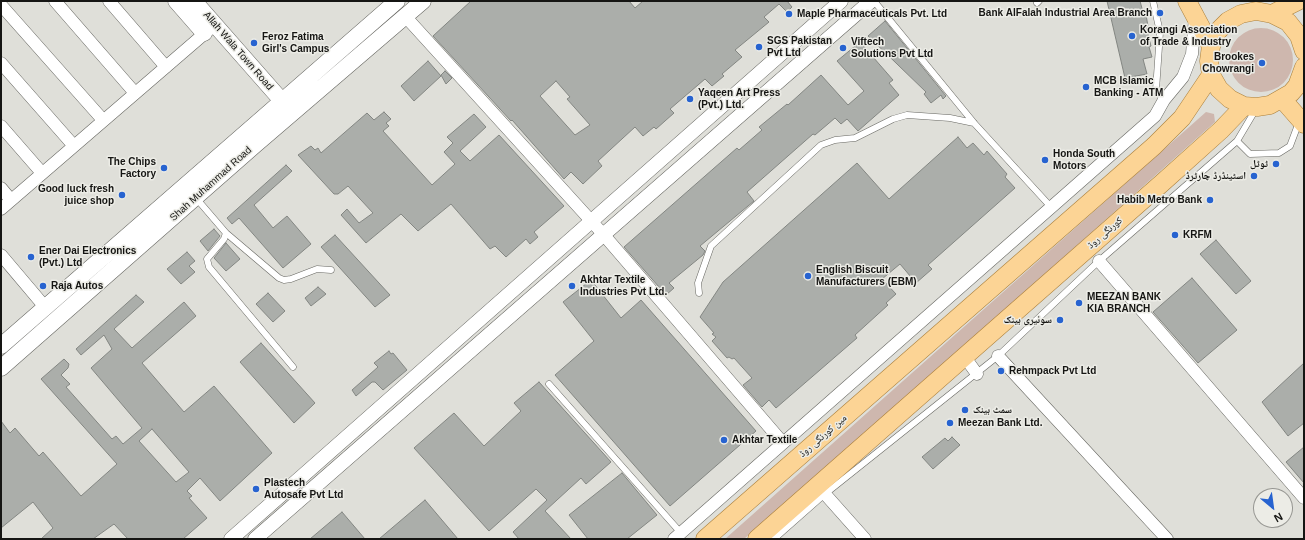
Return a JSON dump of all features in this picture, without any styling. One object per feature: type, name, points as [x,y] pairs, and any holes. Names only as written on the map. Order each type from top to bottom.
[{"type":"main road","name":"Allah Wala Town Road","points":[[176,1],[210,29],[280,103]]},
{"type":"main road","name":"Shah Muhammad Road","points":[[1,368],[196,198],[257,133],[280,103],[397,1]]},
{"type":"main road","name":"Shah Muhammad Road","points":[[1,346],[257,133],[286,119],[423,1]]},
{"type":"main road","points":[[1238,1],[1272,9],[1288,22],[1299,36],[1304,51]]},
{"type":"main road","points":[[1298,1],[1272,9],[1241,14],[1228,21],[1217,32],[1211,46],[1209,61],[1211,75],[1219,89],[1230,99],[1250,106],[1270,105],[1283,100],[1300,90],[1304,67]]},
{"type":"main road","name":"Allah Wala Town Road","points":[[199,3],[210,29]]},
{"type":"main road","points":[[1191,8],[1211,46]]},
{"type":"main road","name":"مین کورنگی روڈ","points":[[706,539],[1169,132],[1195,101],[1211,75]]},
{"type":"main road","points":[[1283,100],[1302,122]]},
{"type":"main road","name":"کورنگی روڈ","points":[[964,356],[1250,106]]},
{"type":"main road","points":[[757,539],[964,356]]},
{"type":"street","points":[[55,1],[135,93]]},
{"type":"street","points":[[109,1],[166,66]]},
{"type":"street","points":[[231,539],[841,1]]},
{"type":"street","points":[[255,539],[871,1]]},
{"type":"street","points":[[1,5],[104,120]]},
{"type":"street","points":[[678,536],[1155,116],[1164,100],[1183,77],[1192,54],[1191,8]]},
{"type":"street","points":[[405,16],[590,222],[603,234],[783,444]]},
{"type":"street","points":[[1,209],[210,29]]},
{"type":"street","points":[[1,63],[74,146]]},
{"type":"street","points":[[280,103],[287,107],[289,113],[286,119]]},
{"type":"street","points":[[717,110],[731,124]]},
{"type":"street","points":[[1155,116],[1161,114],[1167,118],[1169,132]]},
{"type":"street","points":[[1,126],[42,173]]},
{"type":"street","points":[[1,188],[11,200]]},
{"type":"street","points":[[1,256],[46,307]]},
{"type":"street","points":[[1099,261],[1304,498]]},
{"type":"street","points":[[925,318],[940,334]]},
{"type":"street","points":[[964,356],[977,374]]},
{"type":"street","points":[[998,356],[1167,539]]},
{"type":"street","points":[[825,494],[865,539]]},
{"type":"lane","points":[[874,1],[974,123],[1051,207]]},
{"type":"lane","points":[[1153,1],[1160,32],[1156,90],[1164,100]]},
{"type":"lane","points":[[774,539],[825,494],[998,356],[1099,261],[1237,141],[1250,106]]},
{"type":"lane","points":[[699,293],[698,283],[711,246],[821,145],[835,140],[855,138],[893,119],[906,115],[950,118],[974,123]]},
{"type":"lane","points":[[1237,141],[1250,154],[1279,153],[1290,146],[1302,122]]},
{"type":"lane","points":[[196,198],[226,233],[279,278],[284,280],[291,279],[317,269],[331,270]]},
{"type":"lane","points":[[226,233],[224,238],[206,259],[206,263],[292,367]]},
{"type":"lane","points":[[549,384],[678,536]]},
{"type":"shaded area","points":[[1255,28],[1267,28],[1284,37],[1291,48],[1293,60],[1291,72],[1284,83],[1267,92],[1255,92],[1243,87],[1234,78],[1229,66],[1229,54],[1234,42],[1243,33]]},
{"type":"shaded area","points":[[1206,112],[1214,114],[1215,122],[962,348],[744,539],[725,539]]},
{"type":"building","points":[[471,1],[629,1],[635,8],[643,1],[787,1],[792,7],[787,12],[779,4],[764,17],[769,22],[735,50],[742,57],[722,74],[724,76],[712,86],[705,79],[670,109],[674,113],[656,129],[654,127],[643,136],[635,127],[598,161],[602,166],[583,184],[571,172],[564,179],[512,120],[511,121],[433,36]],"holes":[[[556,81],[570,97],[567,99],[590,125],[575,135],[540,96]]]},
{"type":"building","name":"Korangi Association of Trade & Industry","points":[[1107,1],[1140,1],[1144,16],[1146,15],[1148,26],[1146,27],[1151,46],[1149,47],[1152,57],[1143,59],[1147,74],[1125,78]]},
{"type":"building","points":[[885,21],[946,96],[943,99],[941,95],[931,103],[924,94],[926,92],[868,36]]},
{"type":"building","points":[[860,42],[893,80],[889,83],[899,95],[858,131],[847,119],[841,124],[835,118],[815,135],[813,134],[747,192],[754,201],[700,246],[705,251],[703,255],[669,283],[674,288],[666,295],[624,247],[737,148],[739,150],[762,130],[759,127],[787,104],[788,105],[821,75],[848,105],[864,91],[837,61]]},
{"type":"building","points":[[428,61],[441,76],[414,101],[401,86]]},
{"type":"building","points":[[445,71],[452,78],[446,84],[441,75]]},
{"type":"building","points":[[384,112],[391,119],[386,123],[389,126],[383,131],[432,185],[455,164],[444,152],[453,143],[447,137],[474,114],[486,127],[460,151],[470,161],[499,135],[564,206],[534,232],[538,237],[530,244],[526,239],[506,257],[495,246],[490,249],[451,204],[418,231],[401,214],[366,243],[341,215],[347,209],[359,223],[373,213],[348,186],[338,194],[334,194],[298,155],[311,146],[315,150],[318,148],[321,153],[367,113],[374,120]]},
{"type":"building","name":"English Biscuit Manufacturers (EBM)","points":[[958,137],[967,148],[973,143],[984,155],[987,151],[1007,174],[1005,177],[1015,188],[928,265],[932,269],[916,283],[900,264],[882,279],[896,294],[886,303],[888,305],[855,335],[857,338],[776,408],[769,400],[762,407],[743,385],[752,378],[734,358],[727,358],[712,341],[716,337],[712,334],[714,333],[700,317],[723,282],[857,163],[889,199]]},
{"type":"building","points":[[286,165],[292,171],[254,205],[273,228],[287,216],[311,244],[283,268],[239,218],[232,224],[227,218]]},
{"type":"building","points":[[214,229],[220,236],[208,251],[200,241]]},
{"type":"building","points":[[335,235],[390,295],[375,307],[321,247]]},
{"type":"building","points":[[1216,240],[1251,281],[1236,294],[1200,254]]},
{"type":"building","points":[[226,243],[240,259],[226,271],[214,258]]},
{"type":"building","points":[[187,252],[195,261],[189,266],[195,272],[181,284],[167,269]]},
{"type":"building","points":[[1192,278],[1237,330],[1198,363],[1153,312]]},
{"type":"building","points":[[591,280],[621,318],[641,300],[756,431],[670,506],[555,375],[594,341],[563,302]]},
{"type":"building","points":[[318,287],[326,294],[311,306],[305,298]]},
{"type":"building","points":[[268,293],[285,311],[273,322],[256,304]]},
{"type":"building","points":[[136,295],[144,302],[114,329],[132,348],[184,302],[196,316],[142,363],[184,412],[214,386],[272,453],[220,501],[200,478],[187,491],[192,496],[189,498],[207,518],[183,539],[128,539],[114,524],[93,539],[41,539],[53,528],[33,502],[1,528],[1,421],[10,433],[15,428],[39,456],[43,452],[81,496],[117,464],[41,379],[64,359],[69,364],[68,368],[61,375],[70,384],[66,387],[112,439],[116,436],[123,444],[142,428],[91,368],[112,349],[104,335],[81,355],[76,349]],"holes":[[[152,429],[189,472],[176,482],[139,441]]]},
{"type":"building","points":[[261,343],[315,403],[294,423],[240,362]]},
{"type":"building","points":[[389,351],[391,354],[393,353],[407,370],[383,390],[375,382],[372,382],[356,396],[352,390],[378,367],[374,363]]},
{"type":"building","points":[[1304,363],[1304,423],[1288,436],[1262,402]]},
{"type":"building","points":[[539,382],[611,462],[586,484],[581,478],[545,511],[571,539],[519,539],[513,532],[547,500],[536,489],[489,531],[414,448],[454,413],[484,446],[521,411],[514,403]]},
{"type":"building","points":[[952,437],[960,445],[933,469],[922,457],[945,438],[948,441]]},
{"type":"building","points":[[1304,447],[1304,483],[1286,462]]},
{"type":"building","points":[[622,473],[657,515],[627,539],[588,539],[569,515]]},
{"type":"building","points":[[425,500],[458,539],[379,539]]},
{"type":"building","points":[[342,512],[365,539],[310,539]]},
{"type":"place","name":"Bank AlFalah Industrial Area Branch","points":[[1160,13]]},
{"type":"place","name":"Maple Pharmaceuticals Pvt. Ltd","points":[[789,14]]},
{"type":"place","name":"Korangi Association of Trade & Industry","points":[[1132,36]]},
{"type":"place","name":"Feroz Fatima Girl's Campus","points":[[254,43]]},
{"type":"place","name":"SGS Pakistan Pvt Ltd","points":[[759,47]]},
{"type":"place","name":"Viftech Solutions Pvt Ltd","points":[[843,48]]},
{"type":"place","name":"Brookes Chowrangi","points":[[1262,63]]},
{"type":"place","name":"MCB Islamic Banking - ATM","points":[[1086,87]]},
{"type":"place","name":"Yaqeen Art Press (Pvt.) Ltd.","points":[[690,99]]},
{"type":"place","name":"Honda South Motors","points":[[1045,160]]},
{"type":"place","name":"ٹوٹل","points":[[1276,164]]},
{"type":"place","name":"The Chips Factory","points":[[164,168]]},
{"type":"place","name":"اسٹینڈرڈ چارٹرڈ","points":[[1254,176]]},
{"type":"place","name":"Good luck fresh juice shop","points":[[122,195]]},
{"type":"place","name":"Habib Metro Bank","points":[[1210,200]]},
{"type":"place","name":"KRFM","points":[[1175,235]]},
{"type":"place","name":"Ener Dai Electronics (Pvt.) Ltd","points":[[31,257]]},
{"type":"place","name":"English Biscuit Manufacturers (EBM)","points":[[808,276]]},
{"type":"place","name":"Raja Autos","points":[[43,286]]},
{"type":"place","name":"Akhtar Textile Industries Pvt Ltd.","points":[[572,286]]},
{"type":"place","name":"MEEZAN BANK KIA BRANCH","points":[[1079,303]]},
{"type":"place","name":"سونیری بینک","points":[[1060,320]]},
{"type":"place","name":"Rehmpack Pvt Ltd","points":[[1001,371]]},
{"type":"place","name":"سمٹ بینک","points":[[965,410]]},
{"type":"place","name":"Meezan Bank Ltd.","points":[[950,423]]},
{"type":"place","name":"Akhtar Textile","points":[[724,440]]},
{"type":"place","name":"Plastech Autosafe Pvt Ltd","points":[[256,489]]}]
